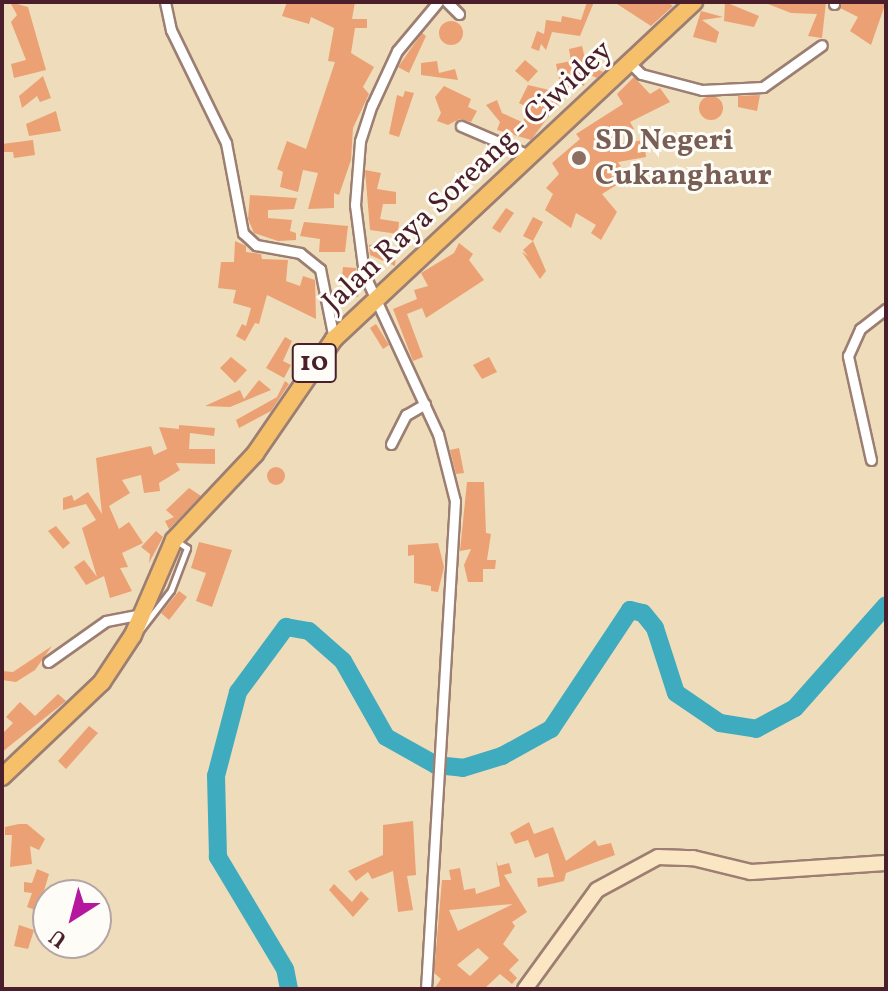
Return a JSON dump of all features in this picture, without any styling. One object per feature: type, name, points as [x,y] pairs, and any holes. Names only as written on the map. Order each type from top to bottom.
[{"type":"highway","name":"Jalan Raya Soreang - Ciwidey","points":[[2,777],[95,690],[133,635],[174,540],[255,454],[334,339],[694,2]]},
{"type":"street","points":[[165,2],[167,20],[198,93],[226,143],[243,233],[256,245],[300,253],[320,269],[334,339]]},
{"type":"street","points":[[426,989],[455,501],[449,467],[425,404],[375,303],[355,225],[360,141],[397,51],[438,2]]},
{"type":"street","points":[[447,2],[459,14]]},
{"type":"street","points":[[631,64],[641,74],[702,90],[763,87],[822,45]]},
{"type":"street","points":[[461,126],[531,156]]},
{"type":"street","points":[[871,460],[848,356],[860,329],[886,309]]},
{"type":"street","points":[[391,444],[406,415],[425,404]]},
{"type":"street","points":[[48,662],[106,621],[143,614]]},
{"type":"street","points":[[525,989],[597,890],[658,857],[693,858],[751,872],[886,863]]},
{"type":"lane","points":[[133,635],[160,610],[171,590],[187,548],[174,540]]},
{"type":"building","points":[[10,2],[28,7],[46,70],[14,78],[11,64],[26,60],[11,22],[17,15]]},
{"type":"building","points":[[287,2],[355,2],[352,19],[367,19],[367,28],[355,28],[351,53],[374,67],[363,87],[369,94],[353,128],[351,160],[339,195],[334,193],[334,208],[308,209],[318,173],[303,170],[298,192],[280,187],[283,172],[277,169],[287,141],[306,149],[335,62],[328,61],[334,28],[311,17],[309,24],[282,16]]},
{"type":"building","points":[[587,2],[594,2],[580,36],[552,32],[546,50],[541,44],[539,51],[531,48],[537,31],[544,34],[546,20],[561,22],[562,16],[581,20]]},
{"type":"building","points":[[614,2],[667,2],[673,6],[651,26]]},
{"type":"building","points":[[725,2],[759,16],[754,27],[724,21]]},
{"type":"building","points":[[763,2],[826,2],[822,38],[808,36],[817,14],[791,13]]},
{"type":"building","points":[[842,2],[886,2],[871,45],[850,31],[858,17],[840,8]]},
{"type":"building","points":[[701,11],[723,17],[702,20],[719,32],[716,43],[693,37]]},
{"type":"building","points":[[451,21],[459,25],[463,33],[459,41],[451,45],[443,41],[439,33],[443,25]]},
{"type":"building","points":[[422,33],[426,36],[409,73],[398,67]]},
{"type":"building","points":[[582,46],[586,63],[603,72],[597,78],[586,73],[584,86],[573,84],[531,140],[497,130],[500,122],[486,105],[497,100],[502,113],[522,122],[531,109],[519,103],[528,85],[562,93],[556,64],[571,61],[569,49]]},
{"type":"building","points":[[525,60],[538,71],[528,82],[515,71]]},
{"type":"building","points":[[437,61],[439,73],[455,69],[458,80],[421,75],[421,63]]},
{"type":"building","points":[[43,76],[51,98],[40,102],[37,96],[22,108],[19,96]]},
{"type":"building","points":[[634,77],[650,94],[660,88],[670,102],[630,122],[634,129],[593,148],[644,140],[646,157],[618,162],[628,178],[602,194],[617,212],[601,240],[591,233],[596,225],[576,213],[571,228],[545,210],[553,194],[546,188],[559,174],[552,163],[580,139],[576,134],[623,104],[617,94]]},
{"type":"building","points":[[444,86],[471,99],[468,107],[477,111],[471,122],[459,119],[448,125],[437,121],[441,113],[435,97]]},
{"type":"building","points":[[405,91],[414,93],[399,137],[389,134],[397,95],[403,97]]},
{"type":"building","points":[[760,95],[757,111],[738,107],[738,96]]},
{"type":"building","points":[[711,96],[719,100],[723,108],[719,116],[711,120],[703,116],[699,108],[703,100]]},
{"type":"building","points":[[56,111],[61,131],[29,136],[26,124]]},
{"type":"building","points":[[33,140],[35,155],[14,158],[13,152],[2,152],[2,144]]},
{"type":"building","points":[[365,170],[381,173],[377,189],[396,192],[396,204],[383,204],[380,219],[399,222],[398,234],[370,230]]},
{"type":"building","points":[[250,195],[297,198],[294,209],[268,210],[268,218],[292,220],[290,231],[296,233],[296,240],[278,241],[254,233],[248,219]]},
{"type":"building","points":[[506,208],[514,213],[500,233],[492,228]]},
{"type":"building","points":[[533,217],[543,222],[533,241],[523,236]]},
{"type":"building","points":[[304,222],[348,226],[345,252],[319,252],[320,239],[300,236]]},
{"type":"building","points":[[235,241],[246,246],[246,252],[261,254],[262,259],[288,260],[286,281],[300,286],[303,276],[315,280],[316,319],[267,295],[259,324],[255,323],[245,341],[236,336],[242,324],[246,326],[251,308],[233,303],[236,290],[218,288],[221,262],[234,262]]},
{"type":"building","points":[[533,241],[546,271],[540,279],[522,252],[528,256],[523,250]]},
{"type":"building","points":[[390,242],[396,254],[395,266],[370,255],[369,245]]},
{"type":"building","points":[[459,243],[473,254],[469,260],[484,280],[426,318],[422,308],[407,314],[423,357],[413,361],[393,309],[417,299],[414,290],[428,286],[421,273],[454,253]]},
{"type":"building","points":[[343,267],[356,268],[361,285],[358,297],[344,293],[348,278],[342,277]]},
{"type":"building","points":[[376,324],[389,345],[383,349],[370,328]]},
{"type":"building","points":[[285,337],[292,341],[283,361],[291,365],[284,378],[266,368]]},
{"type":"building","points":[[231,357],[247,370],[235,383],[220,368]]},
{"type":"building","points":[[489,357],[497,372],[482,379],[473,365]]},
{"type":"building","points":[[259,380],[271,390],[230,407],[205,406],[240,390],[244,399]]},
{"type":"building","points":[[285,381],[289,384],[271,411],[239,428],[236,420],[277,397]]},
{"type":"building","points":[[179,425],[215,428],[214,436],[190,433],[189,449],[215,449],[215,464],[176,463],[180,470],[159,483],[160,491],[144,493],[141,475],[122,480],[130,493],[109,506],[119,529],[129,522],[143,543],[122,553],[128,567],[120,568],[132,591],[110,598],[104,576],[86,585],[74,567],[84,560],[97,577],[82,528],[96,520],[86,504],[63,510],[63,498],[72,495],[74,501],[88,492],[102,514],[96,458],[151,446],[154,455],[167,449],[159,427],[179,429]]},
{"type":"building","points":[[459,448],[464,473],[456,474],[450,450]]},
{"type":"building","points":[[272,467],[280,467],[285,476],[283,483],[272,485],[267,480],[267,472]]},
{"type":"building","points":[[467,482],[484,482],[486,533],[491,534],[487,560],[496,560],[495,569],[483,569],[483,582],[468,582],[464,565],[471,549],[460,551]]},
{"type":"building","points":[[189,488],[201,496],[169,529],[165,521],[174,517],[166,510]]},
{"type":"building","points":[[56,526],[70,543],[63,549],[48,531]]},
{"type":"building","points":[[156,531],[163,537],[149,563],[150,554],[141,547]]},
{"type":"building","points":[[199,542],[232,550],[212,607],[196,601],[206,573],[191,568]]},
{"type":"building","points":[[438,543],[444,567],[438,592],[431,591],[431,586],[414,583],[414,555],[408,556],[408,545]]},
{"type":"building","points":[[179,591],[187,597],[169,620],[161,613]]},
{"type":"building","points":[[52,646],[35,670],[16,682],[2,680],[2,671],[13,672]]},
{"type":"building","points":[[58,694],[66,701],[2,752],[2,734],[13,723],[6,717],[20,702],[35,716]]},
{"type":"building","points":[[89,726],[98,733],[66,769],[58,761]]},
{"type":"building","points":[[413,821],[416,875],[407,876],[413,910],[398,912],[393,871],[372,879],[368,872],[356,881],[348,871],[383,855],[383,825]]},
{"type":"building","points":[[529,822],[534,834],[553,827],[566,861],[595,840],[598,846],[611,843],[615,855],[566,873],[564,881],[538,887],[537,878],[554,877],[548,853],[535,858],[528,840],[515,844],[510,833]]},
{"type":"building","points":[[27,824],[45,839],[39,850],[30,846],[32,864],[10,867],[12,835],[5,835],[5,827]]},
{"type":"building","points":[[496,861],[498,866],[509,863],[512,873],[504,875],[527,912],[512,922],[515,926],[503,944],[519,960],[509,970],[517,978],[512,984],[500,974],[484,989],[434,989],[441,979],[434,973],[442,880],[451,880],[449,870],[460,868],[464,890],[475,888],[476,894],[500,886]],"holes":[[[513,904],[458,931],[449,910],[500,905]],[[478,948],[489,958],[470,976],[457,965]]]},
{"type":"building","points":[[37,869],[49,874],[48,879],[33,879]]},
{"type":"building","points":[[24,882],[32,883],[32,893],[24,892]]},
{"type":"building","points":[[334,884],[352,902],[361,891],[369,899],[353,917],[329,890]]},
{"type":"building","points":[[19,925],[32,929],[28,949],[14,946]]},
{"type":"waterway","points":[[289,989],[285,969],[218,857],[216,776],[238,692],[286,627],[309,631],[343,661],[386,737],[436,765],[463,768],[502,756],[551,729],[630,610],[643,613],[655,628],[676,693],[720,723],[756,729],[795,708],[886,605]]},
{"type":"place","name":"SD Negeri Cukanghaur","points":[[579,158]]}]
